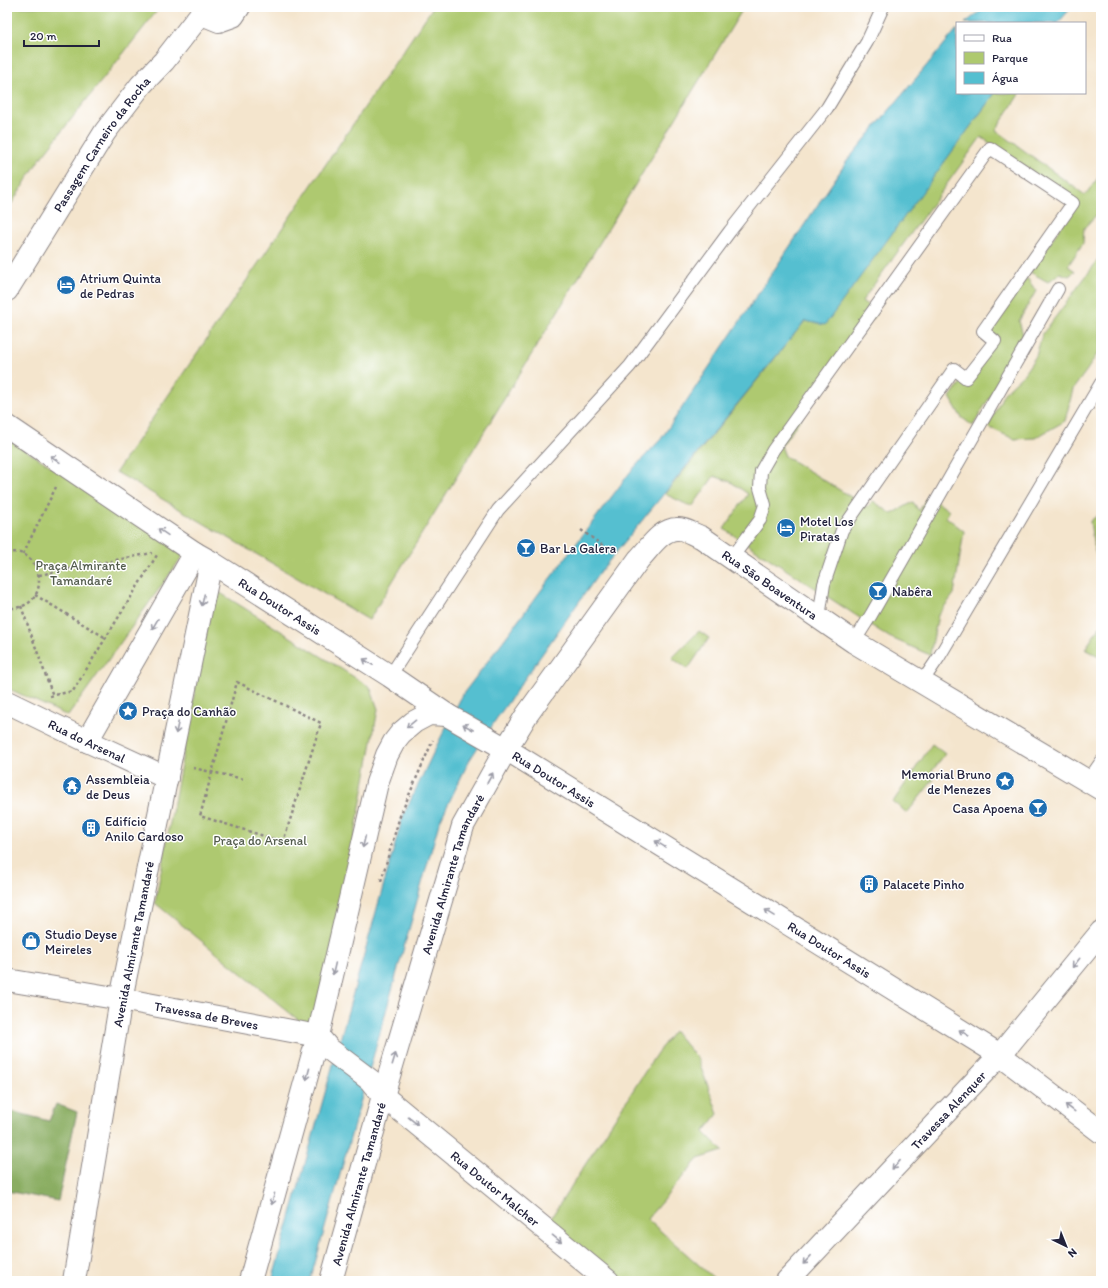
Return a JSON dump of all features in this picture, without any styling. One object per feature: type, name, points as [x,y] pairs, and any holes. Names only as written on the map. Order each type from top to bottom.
[{"type":"street","points":[[204,10],[219,21],[233,16],[239,7]]},
{"type":"street","name":"Passagem Carneiro da Rocha","points":[[7,290],[105,132],[141,85],[164,61],[204,10]]},
{"type":"street","name":"Rua Doutor Assis","points":[[7,426],[203,558],[390,676],[447,715],[497,743],[1000,1055],[1101,1132]]},
{"type":"street","name":"Rua São Boaventura","points":[[497,743],[526,716],[654,543],[667,532],[678,528],[701,537],[854,642],[1094,785]]},
{"type":"street","points":[[78,737],[203,558]]},
{"type":"street","name":"Avenida Almirante Tamandaré","points":[[74,1281],[121,999],[167,778],[203,558]]},
{"type":"street","name":"Rua do Arsenal","points":[[7,702],[167,778]]},
{"type":"street","points":[[250,1281],[324,1042],[377,784],[387,755],[394,742],[414,722],[429,714],[447,715]]},
{"type":"street","name":"Avenida Almirante Tamandaré","points":[[331,1281],[377,1088],[463,826],[497,743]]},
{"type":"street","name":"Travessa Alenquer","points":[[787,1281],[1000,1055],[1101,932]]},
{"type":"street","name":"Travessa de Breves","points":[[7,980],[121,999],[324,1042],[377,1088]]},
{"type":"street","name":"Rua Doutor Malcher","points":[[377,1088],[608,1281]]},
{"type":"lane","points":[[390,676],[498,510],[630,366],[730,231],[827,108],[867,42],[883,7]]},
{"type":"lane","points":[[731,559],[760,520],[765,505],[760,488],[761,471],[773,450],[990,148],[1073,203],[983,331],[996,340],[966,378],[954,369],[842,530],[824,584],[819,618]]},
{"type":"lane","points":[[854,642],[1058,289]]},
{"type":"lane","points":[[922,682],[947,643],[1101,383]]},
{"type":"lane","points":[[1094,785],[1101,762]]},
{"type":"path","points":[[50,483],[63,490]]},
{"type":"path","points":[[23,554],[56,486]]},
{"type":"path","points":[[581,530],[617,556]]},
{"type":"path","points":[[39,575],[160,551],[73,691],[46,697]]},
{"type":"path","points":[[7,553],[11,552],[23,554],[33,561],[38,570],[40,580],[38,590],[32,599],[21,606],[7,608]]},
{"type":"path","points":[[35,595],[106,638]]},
{"type":"path","points":[[21,606],[53,696],[78,737]]},
{"type":"path","points":[[237,682],[321,723],[283,842],[200,816],[212,772],[237,682]]},
{"type":"path","points":[[380,882],[400,816],[435,736]]},
{"type":"path","points":[[192,768],[244,779]]},
{"type":"green space","points":[[7,7],[160,7],[39,160],[7,211]]},
{"type":"green space","points":[[433,7],[744,7],[369,620],[116,472]]},
{"type":"green space","points":[[994,94],[1019,94],[996,130],[1085,195],[1101,174],[1101,211],[1084,228],[1083,243],[1068,266],[1075,271],[1069,276],[1060,273],[1048,282],[1030,272],[1077,203],[981,137],[862,301],[877,312],[781,446],[785,456],[867,507],[873,501],[892,514],[913,502],[919,511],[928,495],[949,511],[946,517],[964,531],[954,594],[938,615],[930,655],[889,637],[724,529],[748,494],[731,482],[714,476],[692,507],[665,494],[805,321],[825,324]]},
{"type":"green space","points":[[1101,256],[1101,348],[1073,389],[1065,421],[1035,438],[1014,439],[988,427],[1004,393],[1023,375],[1036,356],[1042,335]]},
{"type":"green space","points":[[1027,278],[1036,291],[1019,321],[1024,338],[973,426],[961,417],[950,397],[992,342],[982,332]]},
{"type":"green space","name":"Praça Almirante Tamandaré","points":[[7,439],[187,550],[68,716],[7,688]]},
{"type":"green space","points":[[1101,513],[1101,565],[1099,564],[1094,548],[1090,521]]},
{"type":"green space","name":"Praça do Arsenal","points":[[214,589],[370,687],[378,709],[318,1036],[155,903]]},
{"type":"green space","points":[[1101,625],[1101,657],[1085,649]]},
{"type":"green space","points":[[699,631],[709,638],[688,669],[672,658]]},
{"type":"green space","points":[[932,744],[945,754],[929,775],[934,779],[907,813],[893,802]]},
{"type":"green space","points":[[674,1031],[698,1059],[718,1114],[704,1132],[723,1151],[698,1159],[647,1219],[717,1281],[614,1281],[547,1224],[657,1053]]},
{"type":"green space","points":[[56,1104],[77,1112],[58,1201],[7,1191],[7,1110],[49,1121]]},
{"type":"water","points":[[986,7],[1072,7],[1059,22],[966,22]]},
{"type":"water","points":[[956,30],[956,94],[994,94],[825,325],[805,321],[600,572],[497,718],[469,761],[439,823],[310,1281],[272,1281],[403,816],[463,694],[631,471],[661,439],[847,161]]},
{"type":"place","name":"Atrium Quinta de Pedras","points":[[66,285]]},
{"type":"place","name":"Motel Los Piratas","points":[[786,528]]},
{"type":"place","name":"Bar La Galera","points":[[526,548]]},
{"type":"place","name":"Nabêra","points":[[878,591]]},
{"type":"place","name":"Praça do Canhão","points":[[128,711]]},
{"type":"place","name":"Memorial Bruno de Menezes","points":[[1005,781]]},
{"type":"place","name":"Assembleia de Deus","points":[[72,786]]},
{"type":"place","name":"Casa Apoena","points":[[1038,808]]},
{"type":"place","name":"Edifício Anilo Cardoso","points":[[91,828]]},
{"type":"place","name":"Palacete Pinho","points":[[869,884]]},
{"type":"place","name":"Studio Deyse Meireles","points":[[31,941]]}]
